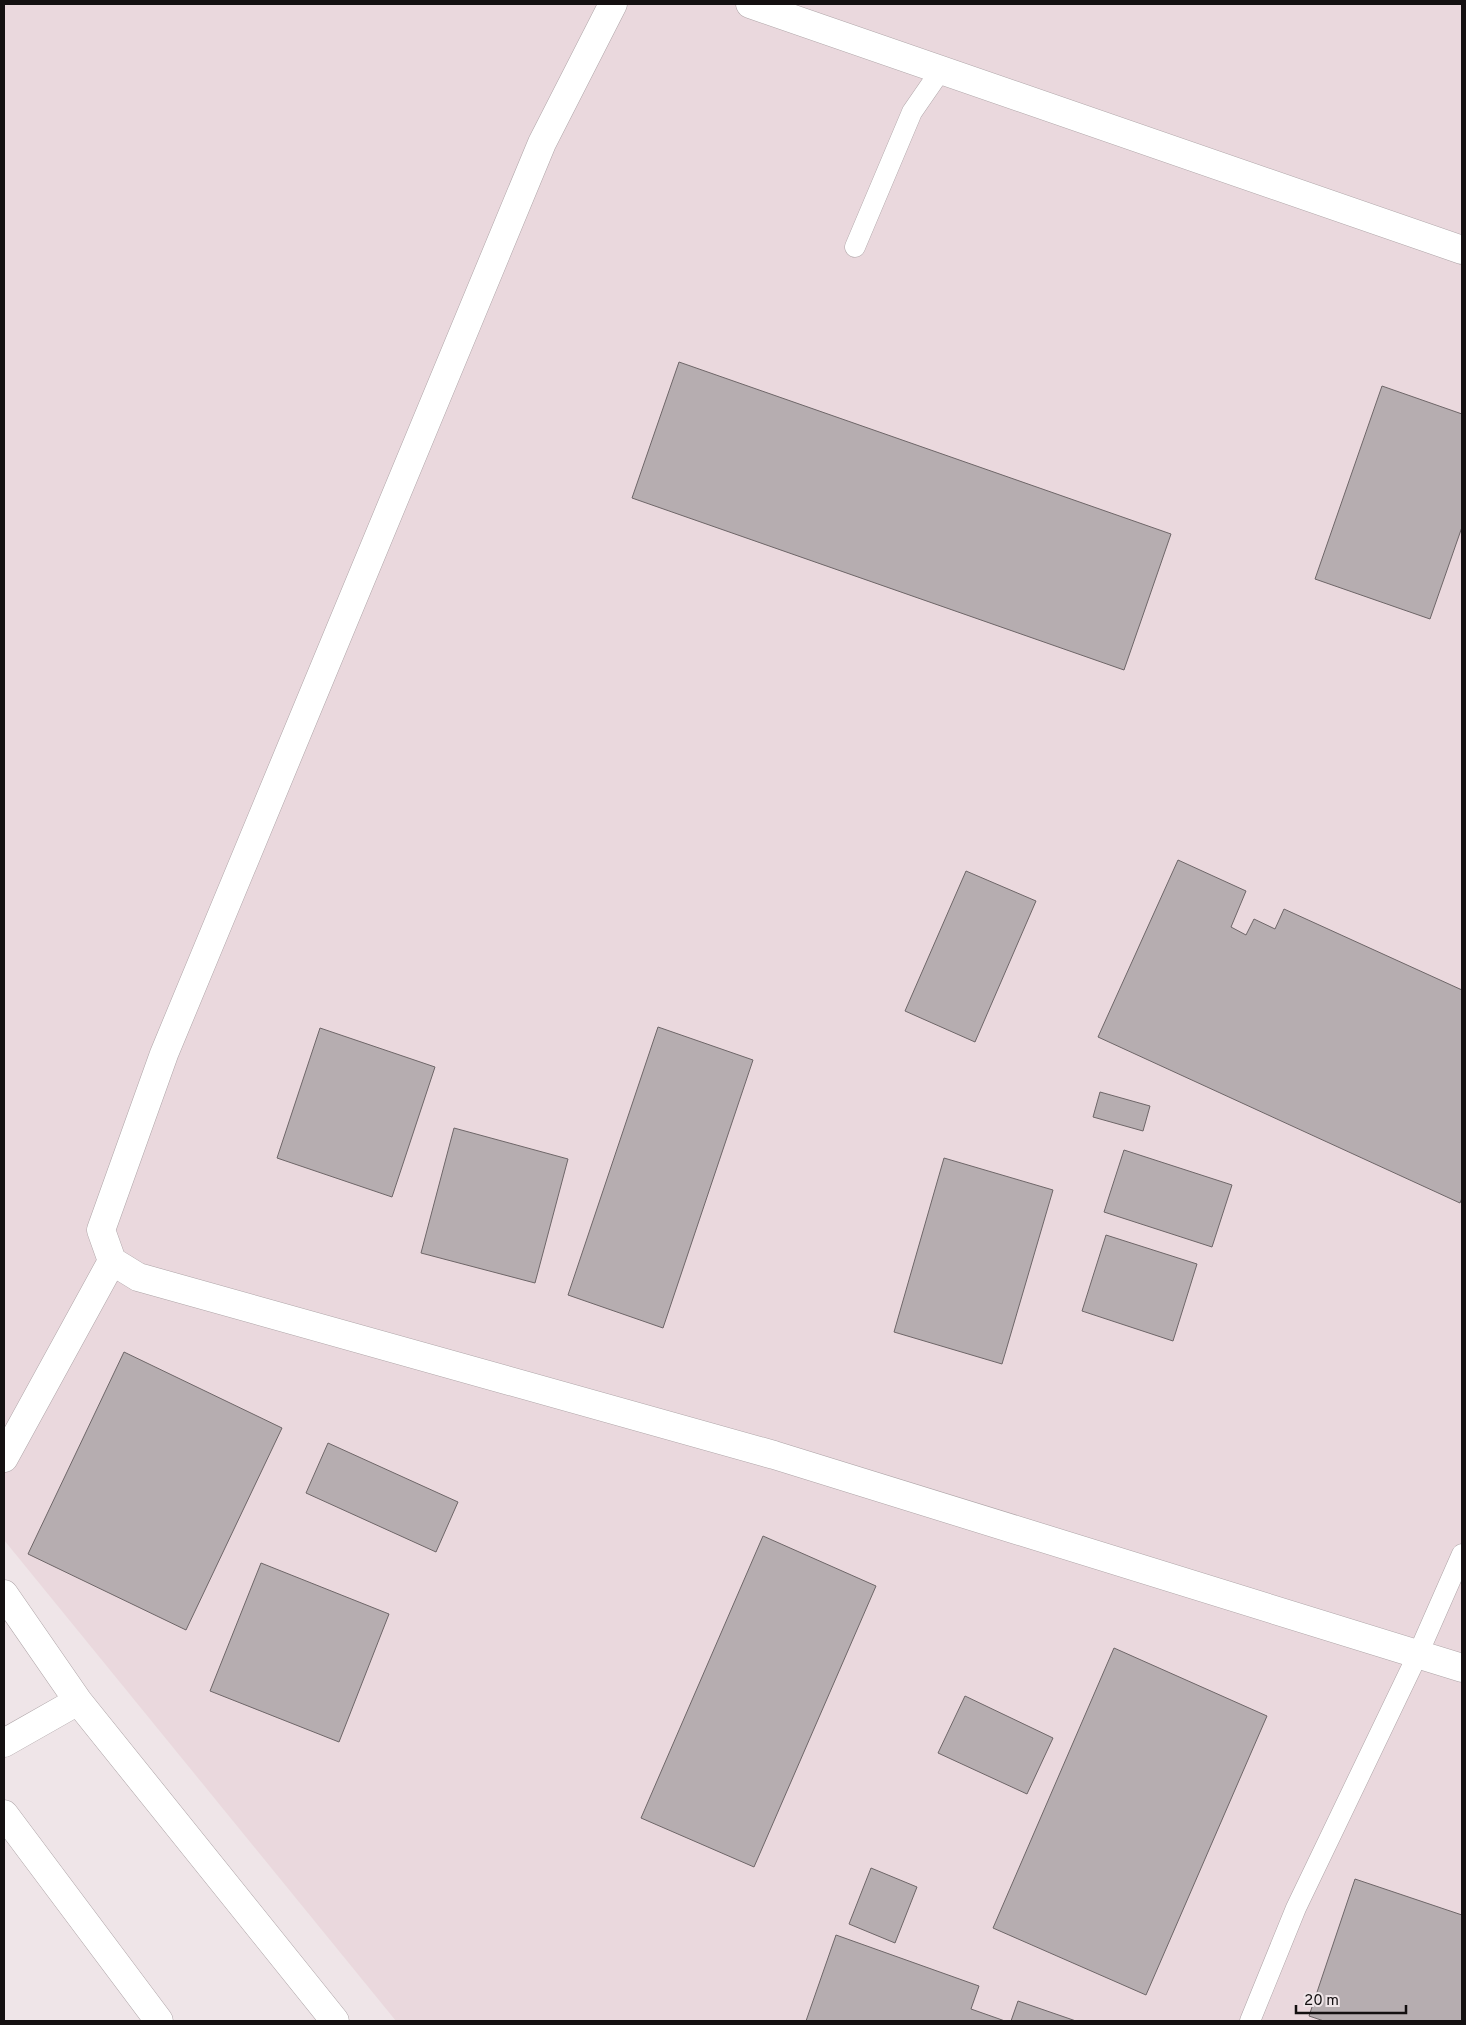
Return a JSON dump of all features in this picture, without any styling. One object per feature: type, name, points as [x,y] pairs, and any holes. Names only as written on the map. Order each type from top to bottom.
[{"type":"street","points":[[613,4],[542,143],[164,1054],[101,1230],[112,1261],[138,1277],[774,1455],[1462,1668]]},
{"type":"street","points":[[750,4],[1462,250]]},
{"type":"street","points":[[4,1458],[112,1261]]},
{"type":"street","points":[[4,1594],[78,1701],[335,2021]]},
{"type":"street","points":[[4,1743],[78,1701]]},
{"type":"street","points":[[4,1814],[159,2021]]},
{"type":"lane","points":[[855,247],[912,112],[941,70]]},
{"type":"lane","points":[[1250,2021],[1296,1908],[1418,1654],[1462,1554]]},
{"type":"shaded area","points":[[4,4],[1462,4],[1462,2021],[396,2021],[4,1540]]},
{"type":"building","points":[[679,362],[1171,534],[1124,670],[632,498]]},
{"type":"building","points":[[1382,386],[1462,414],[1462,527],[1430,619],[1315,579]]},
{"type":"building","points":[[1178,860],[1246,891],[1231,927],[1246,935],[1254,919],[1275,929],[1284,909],[1462,990],[1462,1198],[1460,1203],[1098,1037]]},
{"type":"building","points":[[966,871],[1036,901],[975,1042],[905,1011]]},
{"type":"building","points":[[658,1027],[753,1060],[663,1328],[568,1295]]},
{"type":"building","points":[[320,1028],[435,1067],[392,1197],[277,1158]]},
{"type":"building","points":[[1100,1092],[1150,1106],[1143,1131],[1093,1117]]},
{"type":"building","points":[[454,1128],[568,1159],[535,1283],[421,1253]]},
{"type":"building","points":[[1124,1150],[1232,1185],[1212,1247],[1104,1212]]},
{"type":"building","points":[[944,1158],[1053,1190],[1002,1364],[894,1332]]},
{"type":"building","points":[[1106,1235],[1197,1264],[1173,1341],[1082,1311]]},
{"type":"building","points":[[124,1352],[282,1428],[186,1630],[28,1554]]},
{"type":"building","points":[[328,1443],[458,1502],[436,1552],[306,1493]]},
{"type":"building","points":[[763,1536],[876,1586],[754,1867],[641,1818]]},
{"type":"building","points":[[261,1563],[389,1614],[339,1742],[210,1691]]},
{"type":"building","points":[[1114,1648],[1267,1716],[1146,1995],[993,1928]]},
{"type":"building","points":[[965,1696],[1053,1738],[1027,1794],[938,1753]]},
{"type":"building","points":[[871,1868],[917,1887],[895,1943],[849,1924]]},
{"type":"building","points":[[1355,1879],[1462,1915],[1462,2021],[1324,2021],[1309,2016]]},
{"type":"building","points":[[836,1935],[979,1986],[971,2009],[1005,2021],[806,2021]]},
{"type":"building","points":[[1018,2001],[1076,2021],[1011,2021]]}]
